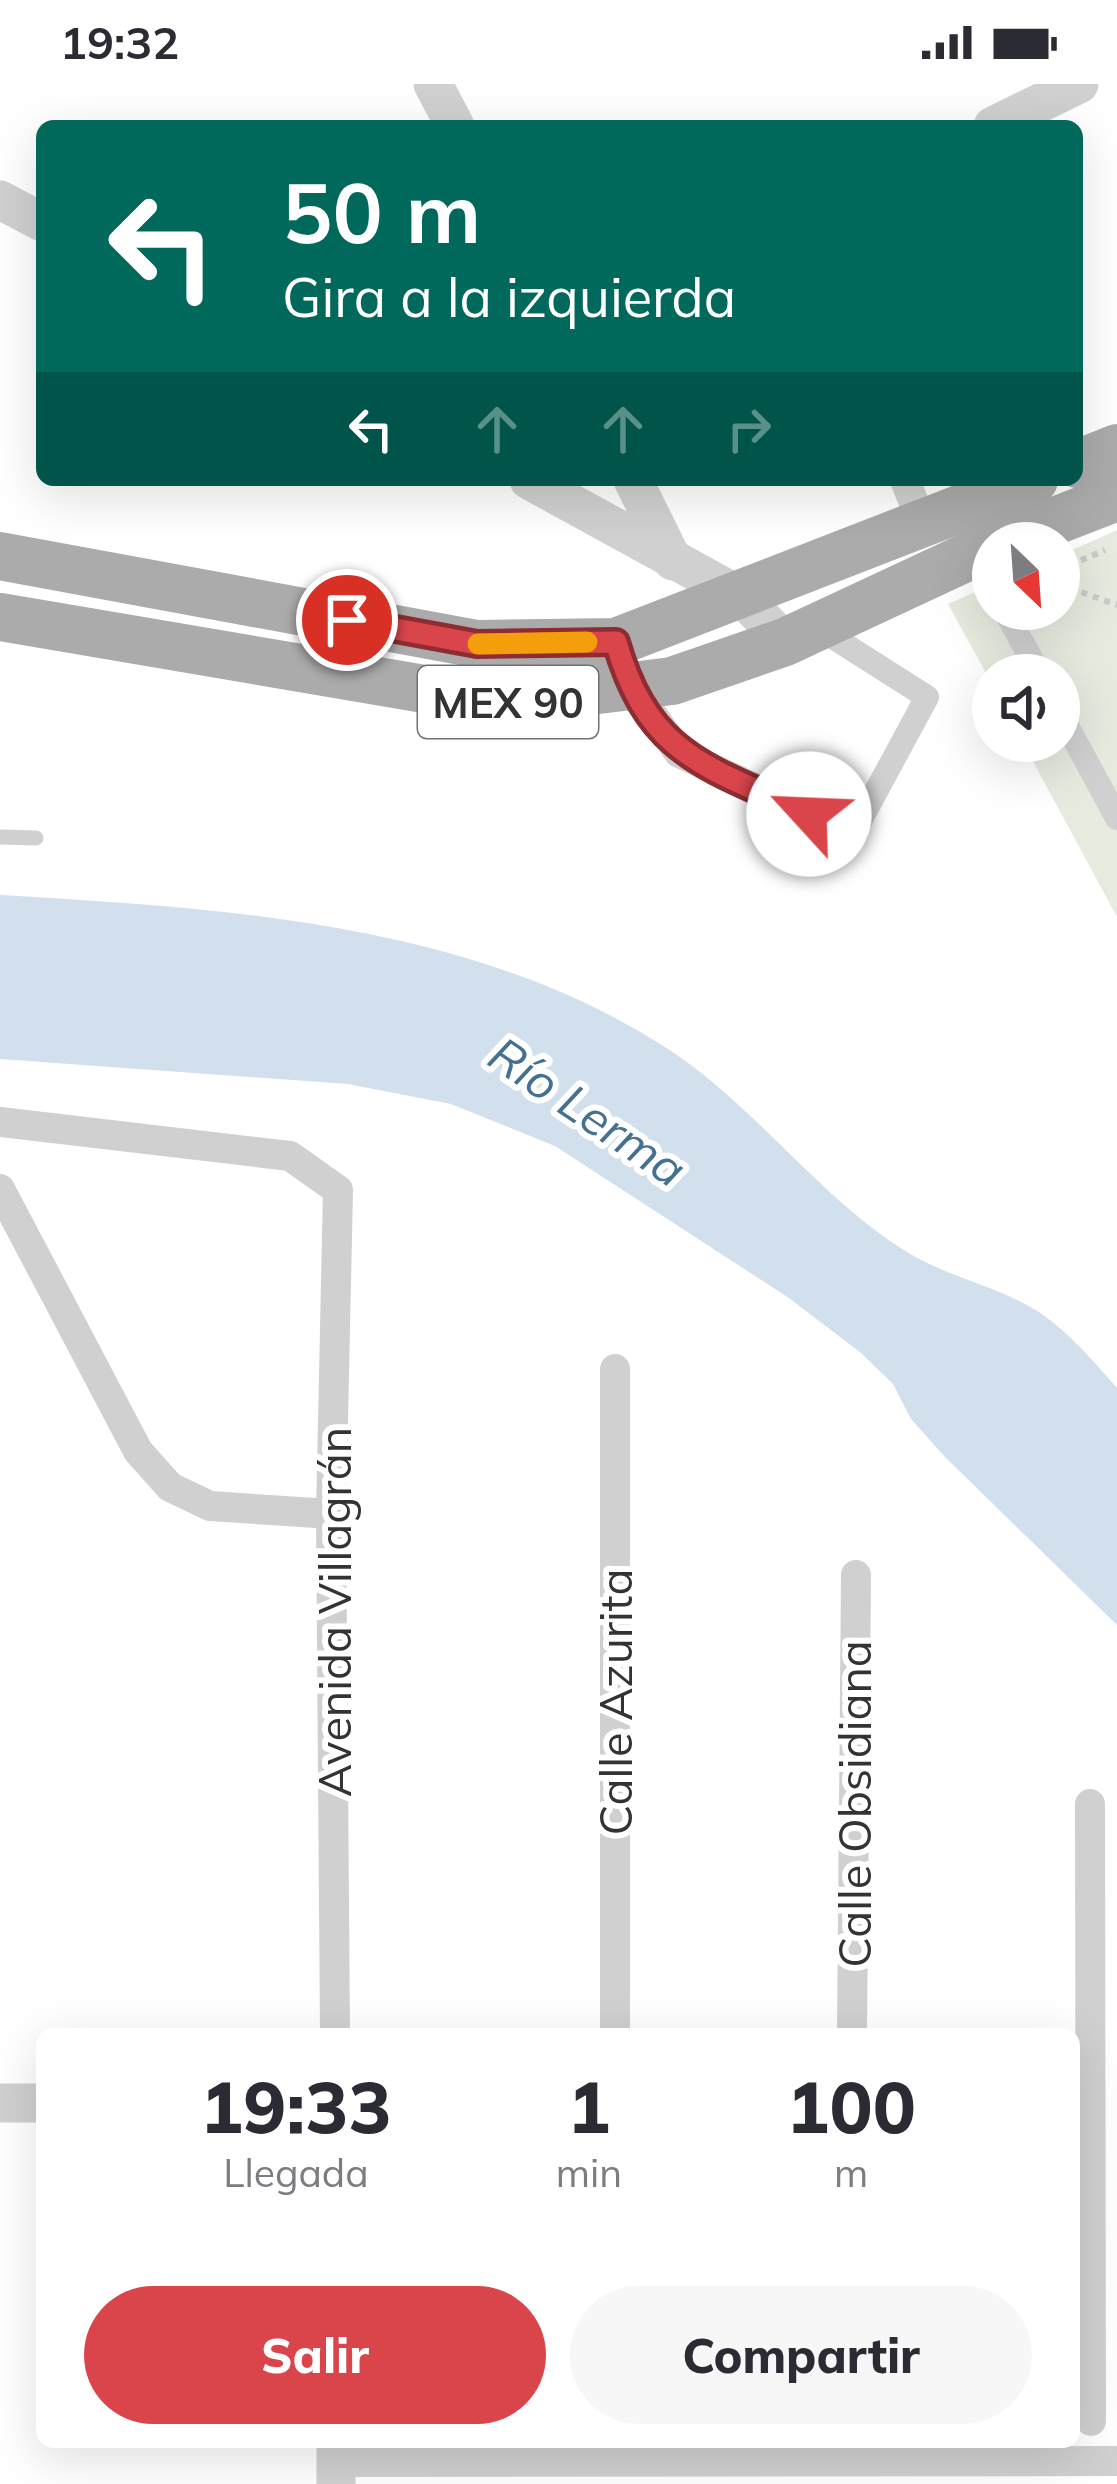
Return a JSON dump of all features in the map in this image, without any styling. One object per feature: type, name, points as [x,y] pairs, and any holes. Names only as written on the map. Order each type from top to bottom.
[{"type":"main road","points":[[1083,462],[1117,448]]},
{"type":"main road","name":"MEX 90","points":[[0,556],[477,644],[616,642],[742,597],[914,501],[1000,486]]},
{"type":"main road","name":"MEX 90","points":[[1064,522],[1117,497]]},
{"type":"main road","name":"MEX 90","points":[[0,617],[501,702],[672,681],[972,564]]},
{"type":"street","points":[[433,84],[452,120]]},
{"type":"street","points":[[1005,120],[1079,84]]},
{"type":"street","points":[[1,201],[36,219]]},
{"type":"street","points":[[540,486],[801,634],[927,697],[853,834],[680,753],[629,689],[616,642]]},
{"type":"street","points":[[636,486],[673,560]]},
{"type":"street","points":[[1080,750],[1117,818]]},
{"type":"street","name":"Avenida Villagrán","points":[[0,1121],[290,1156],[338,1190],[332,1514],[335,2028]]},
{"type":"street","points":[[0,1189],[138,1451],[170,1487],[210,1506],[332,1514]]},
{"type":"street","name":"Calle Azurita","points":[[614,1369],[615,2028]]},
{"type":"street","name":"Calle Obsidiana","points":[[852,2028],[856,1575]]},
{"type":"street","points":[[1090,1804],[1095,2117],[1091,2421]]},
{"type":"street","points":[[0,2103],[36,2104]]},
{"type":"street","points":[[336,2463],[634,2473],[934,2474],[1117,2461]]},
{"type":"lane","points":[[0,837],[36,838]]},
{"type":"path","points":[[1080,561],[1117,545]]},
{"type":"path","points":[[1080,592],[1117,605]]},
{"type":"shaded area","points":[[1117,530],[1117,917],[1033,762],[1080,762],[1080,654],[975,654],[948,604],[972,593],[972,630],[1080,630],[1080,547]]},
{"type":"water","name":"Río Lerma","points":[[0,895],[254,916],[423,946],[504,970],[582,1002],[657,1042],[723,1091],[873,1229],[922,1261],[1039,1312],[1071,1338],[1117,1388],[1117,1625],[944,1456],[911,1419],[893,1384],[861,1353],[789,1298],[555,1146],[451,1104],[348,1084],[0,1059]]},
{"type":"slow traffic","points":[[478,644],[587,642]]},
{"type":"route","points":[[347,620],[477,644],[616,642],[629,689],[680,753],[809,814]]}]
